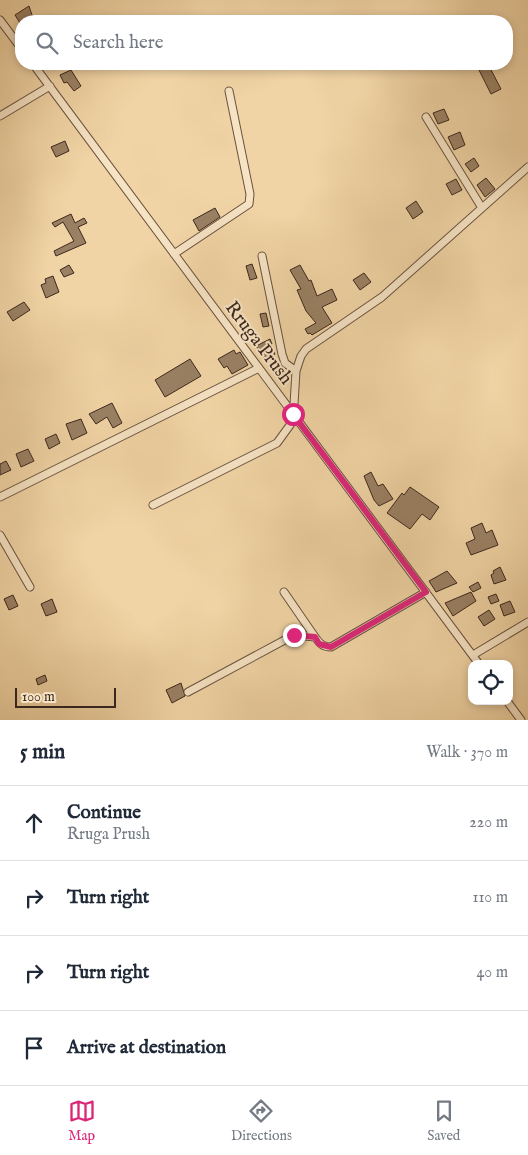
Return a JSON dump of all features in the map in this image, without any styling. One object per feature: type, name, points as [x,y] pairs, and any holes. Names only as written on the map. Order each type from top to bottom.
[{"type":"street","points":[[0,20],[15,40]]},
{"type":"street","name":"Rruga Prush","points":[[38,70],[476,660]]},
{"type":"street","points":[[0,116],[50,86]]},
{"type":"street","points":[[174,254],[249,204],[250,194],[229,91]]},
{"type":"street","points":[[426,117],[482,208]]},
{"type":"street","points":[[154,505],[277,443],[291,426],[296,371],[301,356],[306,349],[382,297],[527,169]]},
{"type":"street","points":[[262,256],[282,354],[285,362],[296,371]]},
{"type":"street","points":[[0,497],[259,368]]},
{"type":"street","points":[[0,535],[30,587]]},
{"type":"street","points":[[284,592],[319,644],[331,647],[426,592]]},
{"type":"street","points":[[473,655],[528,622]]},
{"type":"street","points":[[188,692],[294,635],[315,637]]},
{"type":"street","points":[[510,705],[521,720]]},
{"type":"building","points":[[29,6],[32,15],[15,15]]},
{"type":"building","points":[[71,70],[81,86],[74,91],[67,82],[64,83],[60,75]]},
{"type":"building","points":[[479,70],[491,70],[501,89],[491,94]]},
{"type":"building","points":[[444,109],[449,120],[438,124],[433,113]]},
{"type":"building","points":[[460,132],[465,145],[454,150],[448,137]]},
{"type":"building","points":[[65,141],[69,151],[56,157],[51,147]]},
{"type":"building","points":[[474,158],[479,166],[471,172],[465,164]]},
{"type":"building","points":[[486,178],[495,189],[485,197],[477,185]]},
{"type":"building","points":[[456,179],[462,190],[452,195],[446,184]]},
{"type":"building","points":[[416,201],[423,212],[413,219],[406,208]]},
{"type":"building","points":[[215,208],[220,217],[199,231],[193,220]]},
{"type":"building","points":[[71,214],[75,223],[84,218],[87,223],[78,227],[86,243],[56,256],[54,251],[74,241],[63,222],[55,227],[52,223]]},
{"type":"building","points":[[252,264],[257,278],[250,280],[246,266]]},
{"type":"building","points":[[69,265],[74,273],[64,277],[60,270]]},
{"type":"building","points":[[300,265],[309,281],[311,280],[317,296],[332,289],[337,300],[322,307],[332,323],[312,335],[308,334],[305,329],[316,323],[306,311],[297,290],[301,289],[290,270]]},
{"type":"building","points":[[364,273],[371,282],[360,290],[353,280]]},
{"type":"building","points":[[53,276],[59,292],[46,298],[41,285],[46,283],[45,279]]},
{"type":"building","points":[[24,302],[30,310],[13,321],[7,312]]},
{"type":"building","points":[[266,313],[269,326],[263,327],[260,314]]},
{"type":"building","points":[[270,339],[272,344],[270,345],[275,354],[265,360],[256,346]]},
{"type":"building","points":[[234,350],[236,354],[240,352],[248,365],[232,374],[227,366],[224,368],[218,359]]},
{"type":"building","points":[[190,359],[201,376],[165,397],[155,380]]},
{"type":"building","points":[[112,403],[122,423],[113,428],[107,417],[96,424],[89,414]]},
{"type":"building","points":[[81,419],[87,433],[72,440],[66,424]]},
{"type":"building","points":[[56,434],[60,443],[49,449],[45,439]]},
{"type":"building","points":[[28,449],[34,461],[21,467],[16,454]]},
{"type":"building","points":[[6,461],[11,470],[0,475],[0,464]]},
{"type":"building","points":[[371,472],[378,486],[383,484],[393,499],[379,506],[374,500],[364,476]]},
{"type":"building","points":[[410,487],[439,507],[430,520],[422,514],[410,529],[387,513],[402,493],[404,495]]},
{"type":"building","points":[[482,523],[486,533],[492,530],[498,545],[471,555],[466,543],[475,539],[471,528]]},
{"type":"building","points":[[500,567],[506,580],[494,584],[491,575],[494,573],[493,571]]},
{"type":"building","points":[[447,571],[457,583],[436,592],[429,581]]},
{"type":"building","points":[[478,582],[481,588],[473,592],[469,587]]},
{"type":"building","points":[[471,592],[476,601],[453,616],[445,603]]},
{"type":"building","points":[[496,594],[499,601],[491,604],[488,597]]},
{"type":"building","points":[[13,595],[18,606],[9,610],[4,599]]},
{"type":"building","points":[[52,599],[57,612],[46,616],[41,604]]},
{"type":"building","points":[[510,601],[515,612],[504,616],[500,605]]},
{"type":"building","points":[[489,610],[495,619],[484,626],[478,617]]},
{"type":"building","points":[[45,675],[47,681],[38,685],[36,679]]},
{"type":"building","points":[[181,683],[185,696],[172,703],[166,690]]},
{"type":"route","points":[[293,414],[426,592],[331,647],[319,644],[315,637],[300,634],[294,635]]}]
